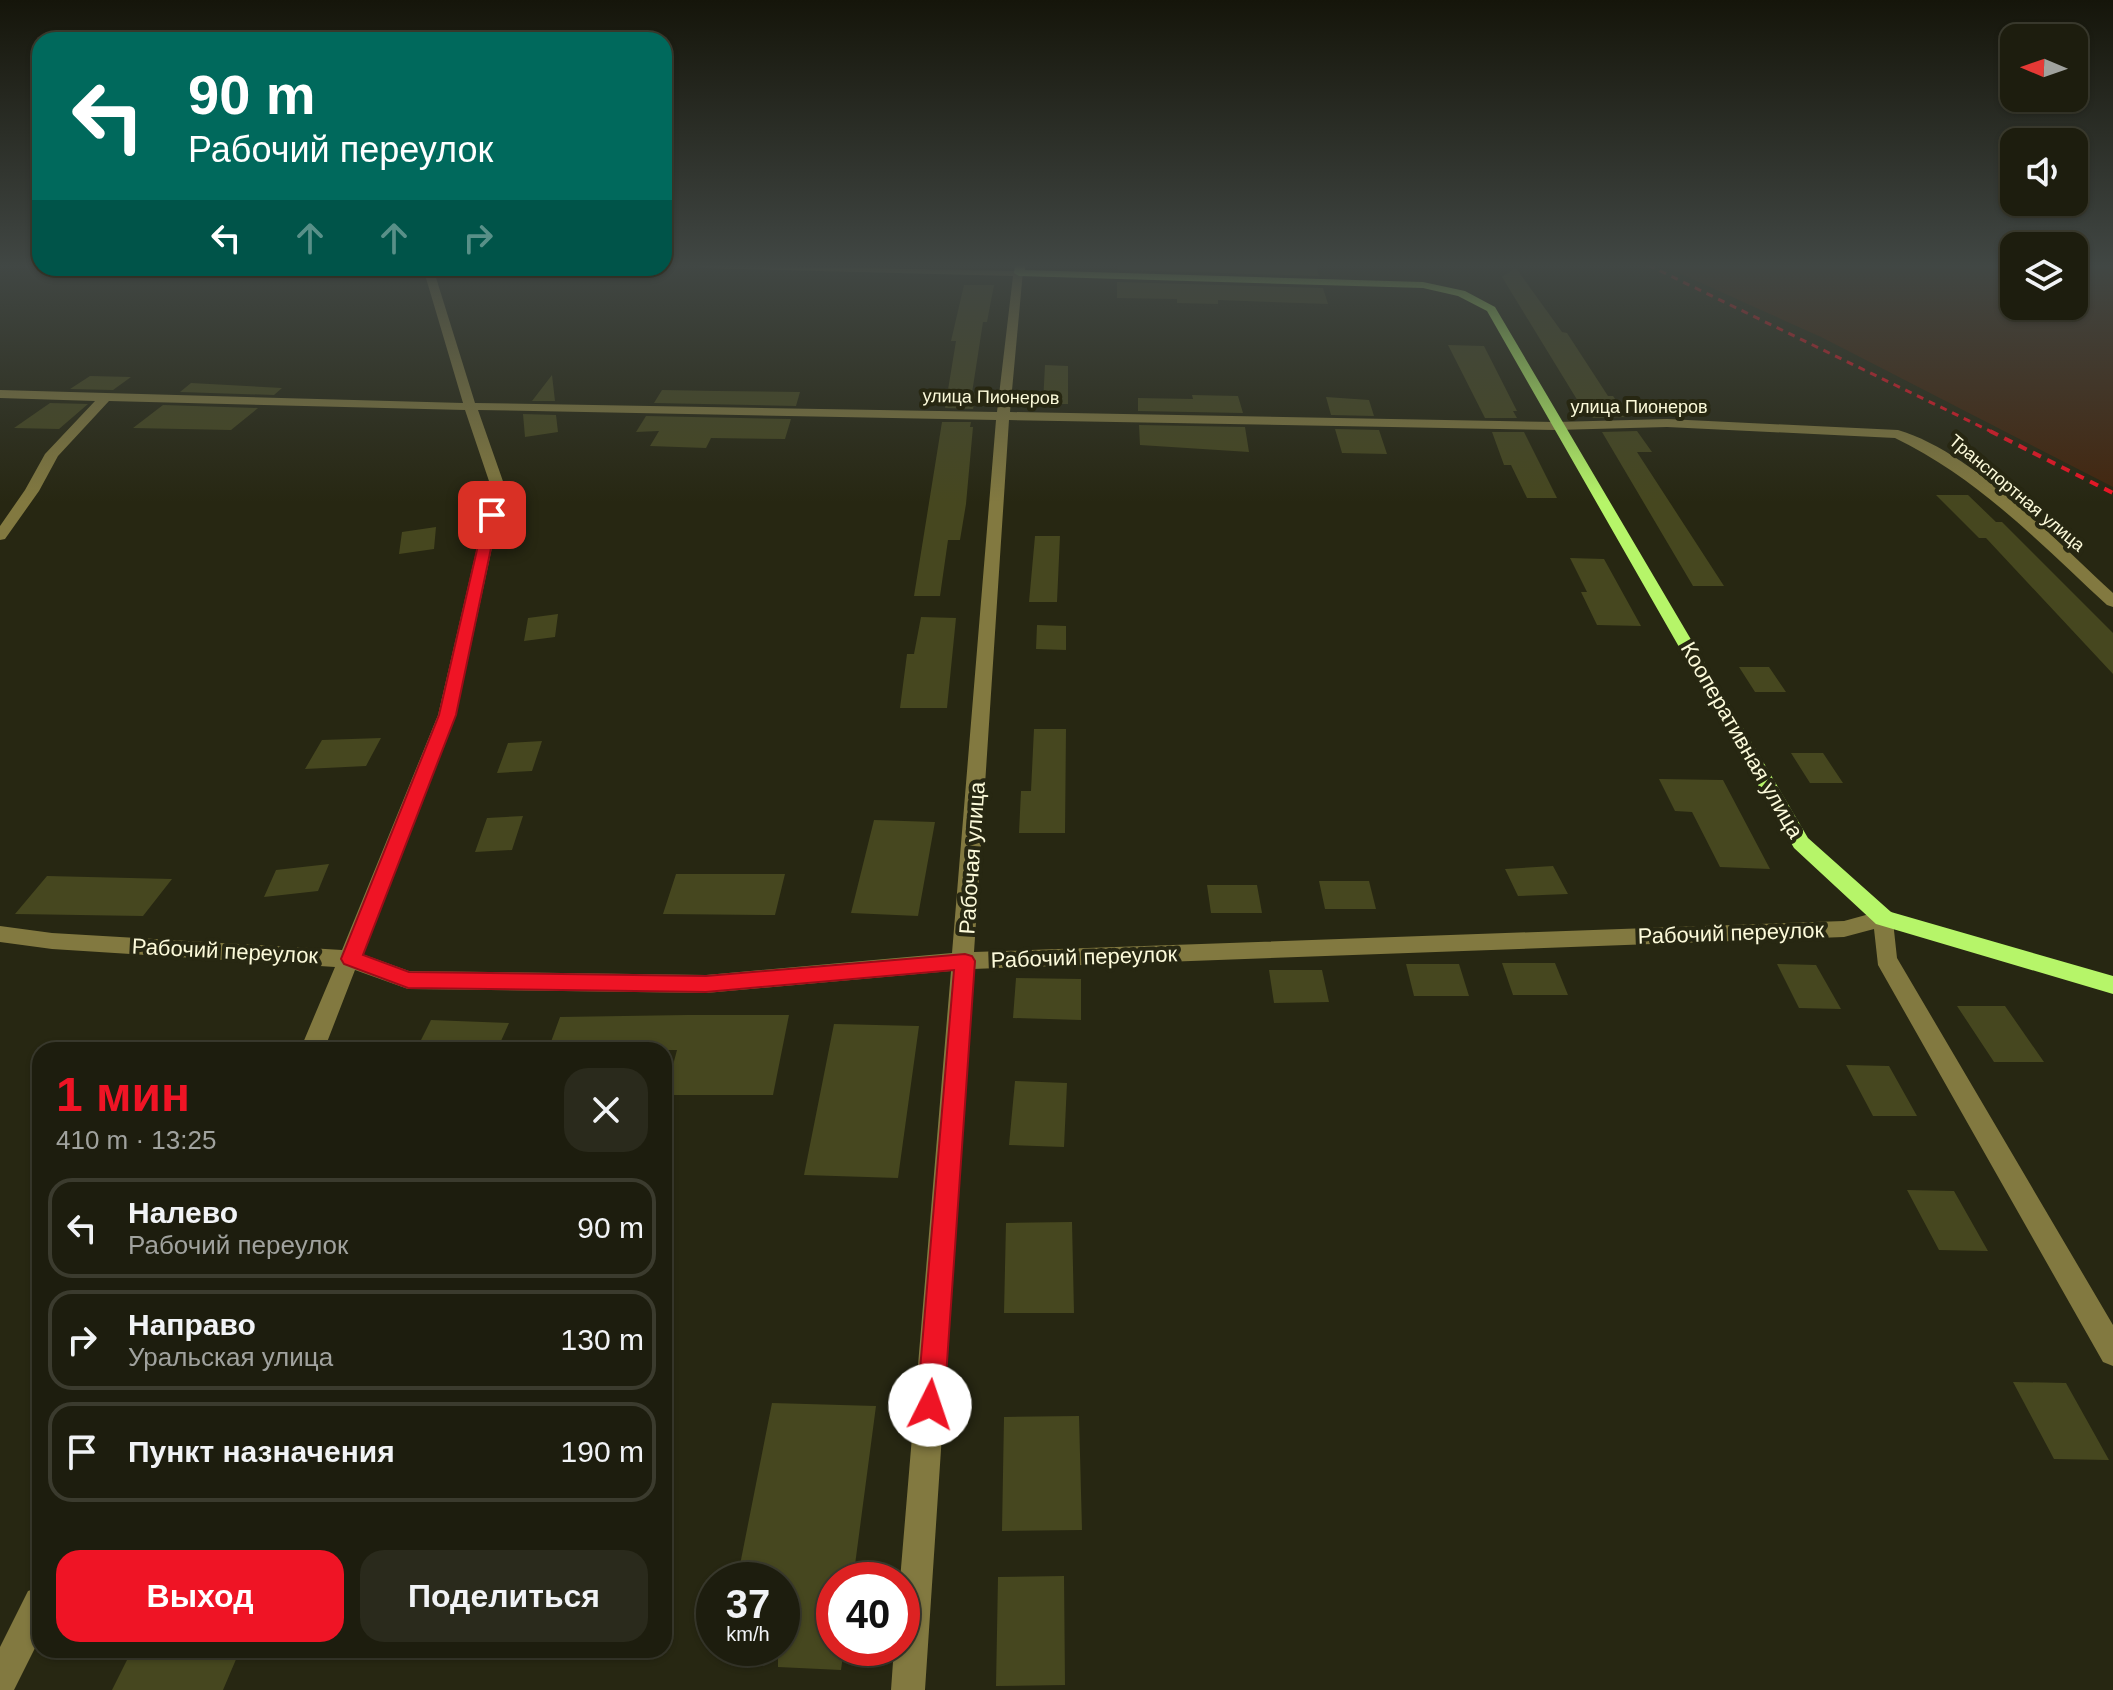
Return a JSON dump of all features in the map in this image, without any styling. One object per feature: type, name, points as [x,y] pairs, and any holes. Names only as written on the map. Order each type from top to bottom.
[{"type":"main road","name":"Кооперативная улица","points":[[1510,344],[1801,843],[1884,918]]},
{"type":"main road","points":[[1884,918],[2113,985]]},
{"type":"street","points":[[315,1042],[447,715],[498,487],[451,344]]},
{"type":"street","name":"Рабочая улица","points":[[908,1690],[1011,344]]},
{"type":"street","name":"улица Пионеров","points":[[0,394],[1556,426],[1667,423],[1898,434],[1931,448]]},
{"type":"street","points":[[0,536],[32,491],[52,454],[105,398]]},
{"type":"street","name":"Транспортная улица","points":[[1931,448],[2027,525],[2113,602]]},
{"type":"street","points":[[1884,918],[1886,959],[2113,1352]]},
{"type":"street","name":"Рабочий переулок","points":[[0,934],[52,941],[351,959],[408,980],[706,984],[965,961],[1844,929],[1884,918]]},
{"type":"street","points":[[0,1682],[32,1619]]},
{"type":"shaded area","points":[[1834,344],[2113,344],[2113,487]]},
{"type":"building","points":[[956,344],[980,344],[972,393],[976,393],[973,409],[945,408]]},
{"type":"building","points":[[1543,344],[1574,344],[1608,396],[1613,396],[1628,417],[1593,418],[1589,411],[1584,411]]},
{"type":"building","points":[[1448,345],[1484,346],[1517,411],[1513,411],[1517,418],[1485,418]]},
{"type":"building","points":[[1045,365],[1068,366],[1068,404],[1043,404]]},
{"type":"building","points":[[552,375],[555,401],[532,401]]},
{"type":"building","points":[[90,376],[131,377],[113,390],[70,389]]},
{"type":"building","points":[[191,383],[282,388],[274,395],[180,392]]},
{"type":"building","points":[[662,390],[800,392],[796,406],[654,403]]},
{"type":"building","points":[[1192,395],[1238,396],[1243,413],[1138,411],[1138,398],[1193,399]]},
{"type":"building","points":[[1326,397],[1369,400],[1374,416],[1331,415]]},
{"type":"building","points":[[50,403],[88,404],[59,429],[14,428]]},
{"type":"building","points":[[163,405],[258,408],[231,430],[133,428]]},
{"type":"building","points":[[523,414],[556,415],[558,432],[525,437]]},
{"type":"building","points":[[646,416],[791,419],[785,439],[711,438],[706,448],[650,446],[659,431],[636,432]]},
{"type":"building","points":[[942,422],[971,422],[970,427],[973,427],[966,504],[960,540],[948,540],[940,596],[914,596]]},
{"type":"building","points":[[1139,425],[1245,427],[1249,452],[1140,445]]},
{"type":"building","points":[[1335,429],[1379,430],[1387,454],[1342,453]]},
{"type":"building","points":[[1637,431],[1652,452],[1637,452],[1724,586],[1693,586],[1602,432]]},
{"type":"building","points":[[1492,432],[1524,432],[1557,498],[1527,498],[1511,465],[1504,465]]},
{"type":"building","points":[[1936,495],[1968,495],[1996,522],[2002,522],[2113,633],[2113,674],[1986,538],[1979,538]]},
{"type":"building","points":[[436,527],[434,549],[399,554],[402,532]]},
{"type":"building","points":[[1035,536],[1060,536],[1057,602],[1029,602]]},
{"type":"building","points":[[1570,558],[1604,559],[1641,626],[1597,625],[1581,592],[1587,592]]},
{"type":"building","points":[[558,614],[555,637],[524,641],[528,618]]},
{"type":"building","points":[[921,617],[956,618],[947,708],[900,708],[907,654],[914,654]]},
{"type":"building","points":[[1037,625],[1066,626],[1066,650],[1036,649]]},
{"type":"building","points":[[1739,667],[1769,667],[1786,692],[1755,692]]},
{"type":"building","points":[[1034,729],[1066,729],[1065,833],[1019,833],[1021,791],[1031,791]]},
{"type":"building","points":[[381,738],[366,766],[305,769],[322,740]]},
{"type":"building","points":[[542,741],[532,771],[497,773],[508,743]]},
{"type":"building","points":[[1791,753],[1823,753],[1843,783],[1810,783]]},
{"type":"building","points":[[1659,779],[1723,780],[1770,869],[1720,867],[1692,812],[1675,811]]},
{"type":"building","points":[[523,816],[512,850],[475,852],[487,818]]},
{"type":"building","points":[[874,820],[935,822],[918,916],[851,913]]},
{"type":"building","points":[[329,864],[318,891],[264,897],[276,870]]},
{"type":"building","points":[[1553,866],[1568,894],[1518,896],[1505,869]]},
{"type":"building","points":[[676,874],[785,874],[775,915],[663,914]]},
{"type":"building","points":[[47,876],[172,879],[143,916],[15,914]]},
{"type":"building","points":[[1319,881],[1369,881],[1376,909],[1325,909]]},
{"type":"building","points":[[1207,885],[1257,885],[1262,913],[1211,913]]},
{"type":"building","points":[[1502,963],[1555,963],[1568,995],[1513,995]]},
{"type":"building","points":[[1406,964],[1459,964],[1469,996],[1414,996]]},
{"type":"building","points":[[1777,964],[1816,965],[1841,1009],[1799,1008]]},
{"type":"building","points":[[1269,970],[1322,970],[1329,1002],[1274,1003]]},
{"type":"building","points":[[1016,978],[1081,979],[1081,1020],[1013,1018]]},
{"type":"building","points":[[1957,1006],[2005,1006],[2044,1062],[1994,1062]]},
{"type":"building","points":[[789,1015],[773,1095],[672,1095],[672,1069],[677,1050],[672,1050],[672,1042],[551,1042],[560,1017]]},
{"type":"building","points":[[431,1020],[509,1023],[501,1042],[420,1042]]},
{"type":"building","points":[[834,1024],[919,1026],[898,1178],[804,1175]]},
{"type":"building","points":[[1846,1065],[1889,1066],[1917,1116],[1873,1116]]},
{"type":"building","points":[[1015,1081],[1067,1083],[1064,1147],[1009,1145]]},
{"type":"building","points":[[1907,1190],[1954,1191],[1988,1251],[1939,1250]]},
{"type":"building","points":[[1072,1222],[1074,1313],[1004,1313],[1006,1223]]},
{"type":"building","points":[[2013,1382],[2066,1383],[2109,1460],[2054,1459]]},
{"type":"building","points":[[772,1403],[876,1406],[855,1562],[816,1562],[816,1666],[842,1666],[841,1670],[778,1667],[800,1666],[800,1562],[741,1562]]},
{"type":"building","points":[[1079,1416],[1082,1530],[1002,1531],[1004,1417]]},
{"type":"building","points":[[1064,1576],[1065,1685],[996,1686],[998,1577]]},
{"type":"building","points":[[128,1658],[237,1658],[223,1690],[112,1690]]},
{"type":"railway","points":[[1810,344],[1993,433]]},
{"type":"railway","points":[[1993,433],[2113,493]]},
{"type":"route","points":[[492,515],[447,715],[351,959],[408,980],[706,984],[854,974],[965,961],[930,1405]]}]
